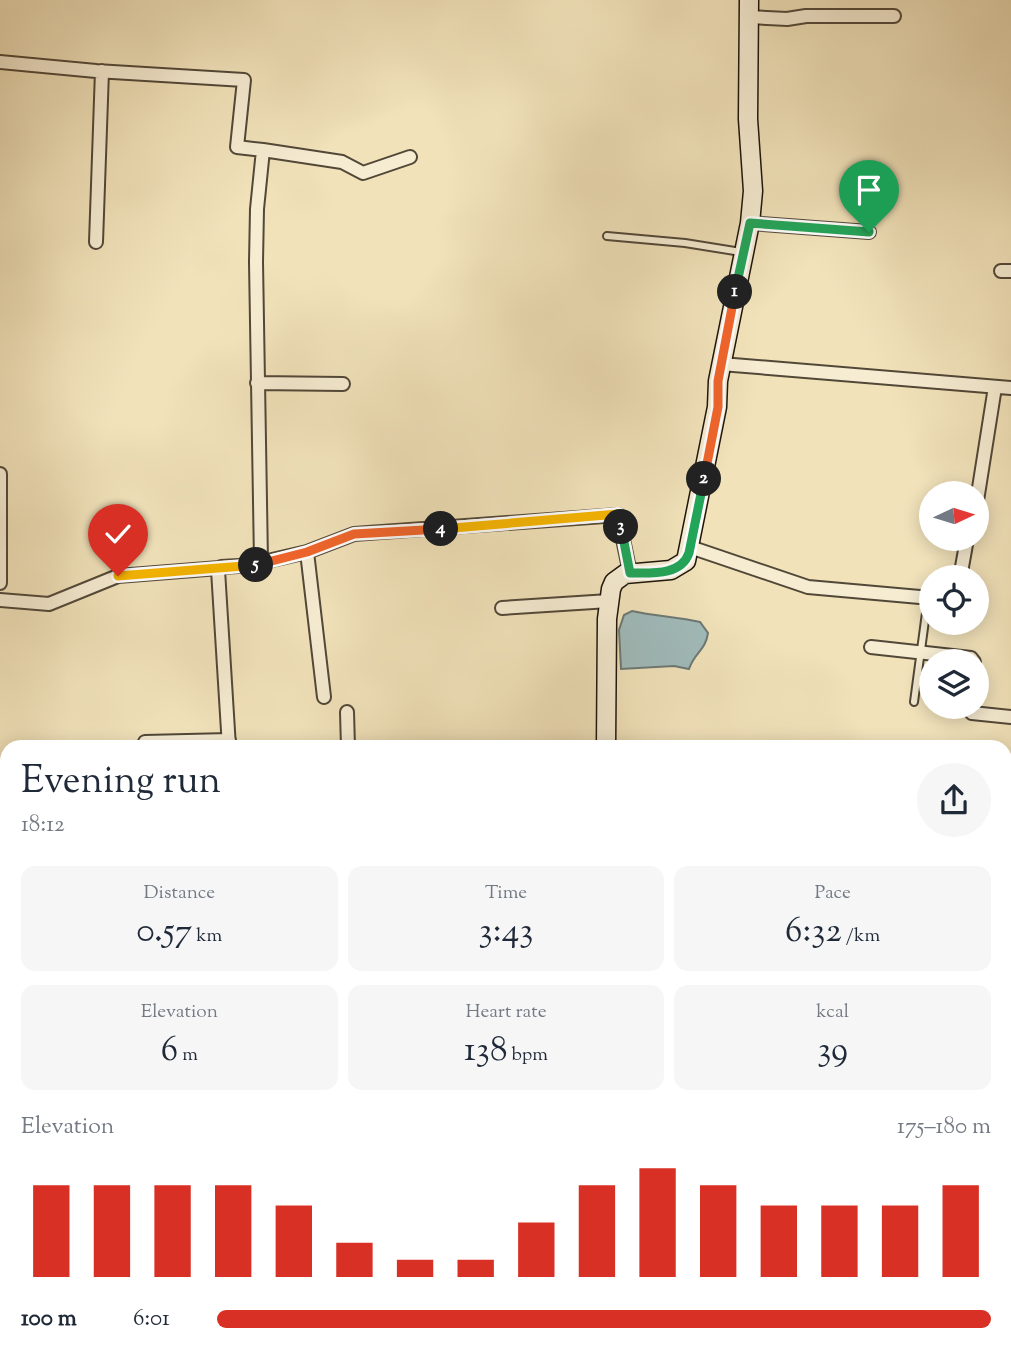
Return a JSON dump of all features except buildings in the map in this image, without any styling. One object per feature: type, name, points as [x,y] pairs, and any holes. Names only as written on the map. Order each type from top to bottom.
[{"type":"main road","points":[[606,740],[609,601],[614,582],[630,573],[658,572],[681,566],[686,561],[718,407],[718,381],[750,223],[753,191],[748,119],[749,8]]},
{"type":"street","points":[[749,8],[787,19],[806,16],[894,16]]},
{"type":"street","points":[[0,62],[244,80],[237,147],[342,162],[363,173],[410,157]]},
{"type":"street","points":[[96,242],[102,71]]},
{"type":"street","points":[[259,564],[256,262],[257,209],[263,150]]},
{"type":"street","points":[[750,223],[869,232]]},
{"type":"street","points":[[721,364],[1011,388]]},
{"type":"street","points":[[257,383],[343,384]]},
{"type":"street","points":[[980,481],[995,387]]},
{"type":"street","points":[[0,474],[0,583]]},
{"type":"street","points":[[0,600],[49,604],[118,576],[259,564],[307,552],[354,534],[618,514],[630,573]]},
{"type":"street","points":[[690,547],[808,587],[919,597]]},
{"type":"street","points":[[307,552],[324,697]]},
{"type":"street","points":[[219,568],[229,740]]},
{"type":"street","points":[[502,608],[609,601]]},
{"type":"street","points":[[871,647],[919,652]]},
{"type":"street","points":[[346,712],[348,740]]},
{"type":"street","points":[[989,715],[1011,717]]},
{"type":"lane","points":[[607,236],[696,244],[743,252]]},
{"type":"lane","points":[[915,702],[919,652]]},
{"type":"water","points":[[632,611],[700,622],[708,633],[707,639],[689,669],[674,666],[621,669],[619,630],[624,615]]},
{"type":"route","points":[[118,576],[257,565],[307,552],[354,534],[618,514],[630,573],[658,572],[681,566],[689,553],[718,407],[718,381],[750,223],[869,232]]}]
